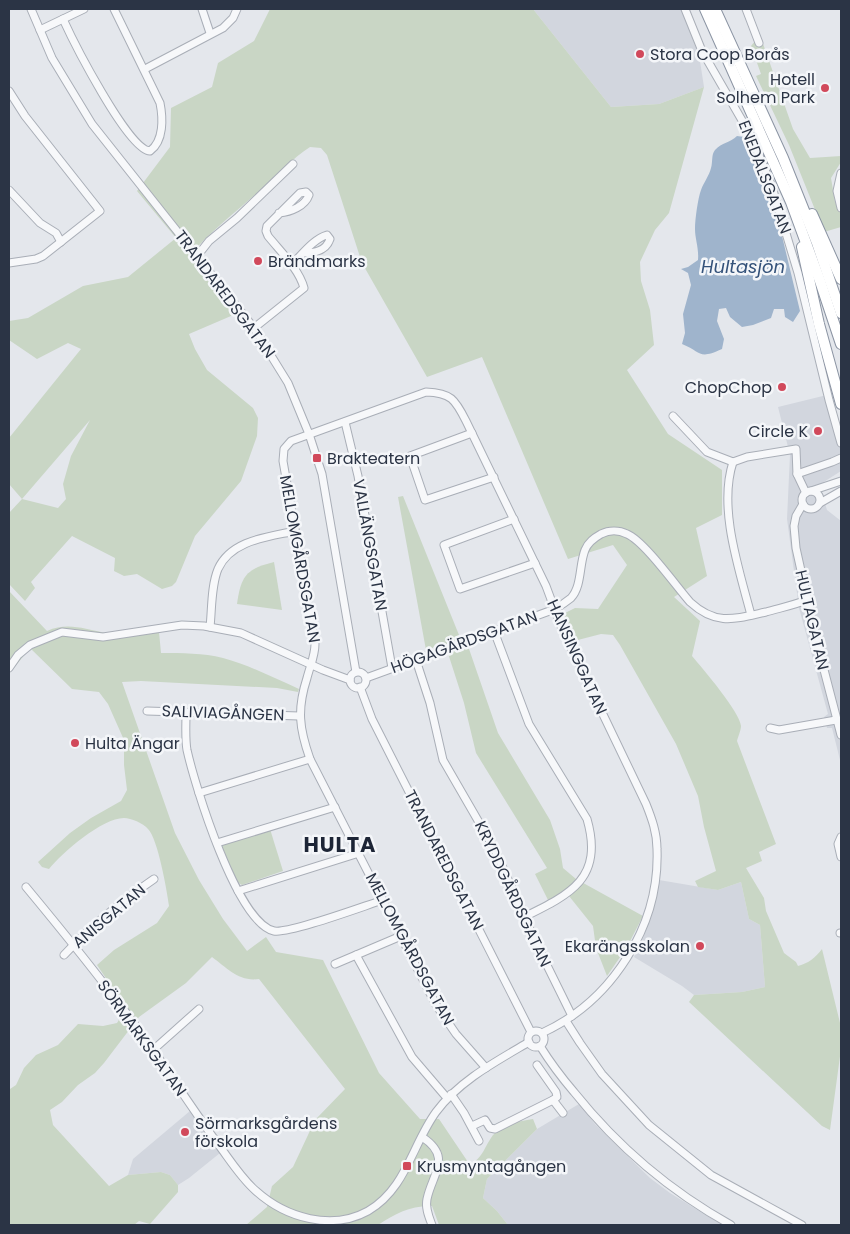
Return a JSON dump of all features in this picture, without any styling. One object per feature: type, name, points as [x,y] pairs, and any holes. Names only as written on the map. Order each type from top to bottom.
[{"type":"highway","points":[[706,9],[791,202],[841,344]]},
{"type":"highway","points":[[714,9],[783,158],[817,243],[841,313]]},
{"type":"highway","points":[[783,158],[806,198],[841,279]]},
{"type":"highway","points":[[791,202],[819,324],[841,404]]},
{"type":"street","name":"TRANDAREDSGATAN","points":[[31,9],[52,58],[92,124],[198,255],[254,328],[288,383],[309,434],[322,474],[356,672]]},
{"type":"street","points":[[40,30],[63,20],[81,9]]},
{"type":"street","points":[[63,20],[96,84],[139,145],[147,151],[152,149],[158,140],[162,117],[158,98],[114,9]]},
{"type":"street","points":[[202,9],[210,33]]},
{"type":"street","points":[[145,69],[210,33],[223,28],[237,9]]},
{"type":"street","name":"ENEDALSGATAN","points":[[685,9],[702,51],[751,136],[772,188],[798,273],[841,443]]},
{"type":"street","points":[[746,9],[759,43]]},
{"type":"street","points":[[9,91],[25,116],[100,211],[43,256],[36,259],[9,263]]},
{"type":"street","points":[[198,255],[209,241],[294,164]]},
{"type":"street","points":[[841,174],[837,191],[841,208]]},
{"type":"street","points":[[9,190],[40,223],[56,233],[61,242]]},
{"type":"street","points":[[254,328],[304,288],[303,283],[291,265],[266,231],[267,226],[280,214]]},
{"type":"street","points":[[291,265],[304,252]]},
{"type":"street","name":"HANSINGGATAN","points":[[309,434],[426,392],[437,393],[454,399],[535,563],[571,647],[646,804],[654,825],[658,848],[656,876],[650,906],[642,929],[632,950],[614,977],[584,1007],[542,1033]]},
{"type":"street","points":[[673,416],[707,452],[733,462],[747,457],[796,448],[797,474],[808,492],[818,495],[820,503]]},
{"type":"street","name":"VALLÄNGSGATAN","points":[[345,422],[358,476],[392,668]]},
{"type":"street","points":[[472,433],[410,456],[425,500],[494,477]]},
{"type":"street","name":"MELLOMGÅRDSGATAN","points":[[309,434],[291,441],[284,448],[283,454],[315,644],[315,655],[302,695],[299,716],[301,731],[310,759],[436,1005],[456,1034],[486,1068]]},
{"type":"street","points":[[797,474],[841,458]]},
{"type":"street","points":[[733,462],[727,501],[731,529],[751,615]]},
{"type":"street","points":[[808,492],[841,481]]},
{"type":"street","points":[[803,504],[808,509],[813,509],[841,491]]},
{"type":"street","name":"HULTAGATAN","points":[[808,492],[802,499],[803,504],[796,516],[794,534],[807,600],[841,735]]},
{"type":"street","points":[[514,519],[444,545],[460,589],[535,563]]},
{"type":"street","points":[[210,627],[214,587],[218,570],[228,555],[254,540],[295,531]]},
{"type":"street","name":"HÖGAGÄRDSGATAN","points":[[366,678],[555,609],[570,599],[576,590],[581,562],[589,543],[592,539],[605,532],[618,531],[634,538],[697,609],[708,615],[728,620],[807,600]]},
{"type":"street","points":[[9,668],[18,655],[30,645],[62,632],[103,637],[182,625],[210,627],[246,635],[350,680],[353,686],[360,687],[365,684],[366,678],[362,673],[356,672],[350,680]]},
{"type":"street","points":[[494,631],[529,724],[587,819],[591,834],[592,849],[582,879],[572,890],[560,898],[524,917]]},
{"type":"street","name":"KRYDDGÅRDSGATAN","points":[[416,660],[432,710],[443,760],[496,850],[580,1044],[602,1074],[649,1125],[711,1175],[802,1225]]},
{"type":"street","name":"TRANDAREDSGATAN","points":[[360,687],[368,710],[531,1032]]},
{"type":"street","name":"SALIVIAGÅNGEN","points":[[147,711],[299,716]]},
{"type":"street","points":[[186,713],[187,748],[199,793],[217,843],[238,891],[257,921],[274,931],[300,927],[383,900]]},
{"type":"street","points":[[770,728],[779,730],[836,720]]},
{"type":"street","points":[[199,793],[310,759]]},
{"type":"street","points":[[217,843],[336,808]]},
{"type":"street","points":[[841,837],[838,844],[841,857]]},
{"type":"street","points":[[238,891],[359,853]]},
{"type":"street","name":"ANISGATAN","points":[[64,955],[113,909],[154,879]]},
{"type":"street","name":"SÖRMARKSGATAN","points":[[26,887],[153,1050],[246,1181],[271,1202],[305,1218],[331,1221],[340,1220],[367,1211],[383,1200],[397,1185],[434,1115],[449,1096],[486,1068],[529,1042]]},
{"type":"street","points":[[335,964],[401,936]]},
{"type":"street","points":[[356,955],[412,1057],[449,1096],[472,1126],[479,1141]]},
{"type":"street","points":[[153,1050],[199,1009]]},
{"type":"street","points":[[536,1030],[542,1033],[544,1040],[540,1046],[534,1047],[529,1042],[528,1037],[531,1032],[536,1030]]},
{"type":"street","points":[[540,1046],[593,1116],[617,1140],[667,1184],[689,1200],[731,1225]]},
{"type":"street","points":[[472,1126],[485,1120],[490,1128],[495,1129],[557,1097],[556,1092],[537,1065]]},
{"type":"street","points":[[553,1100],[563,1113]]},
{"type":"street","points":[[422,1137],[434,1148],[438,1158],[437,1174],[426,1204],[432,1225]]},
{"type":"shaded area","points":[[533,9],[681,9],[699,55],[704,87],[659,104],[611,107]]},
{"type":"shaded area","points":[[831,394],[841,429],[841,471],[819,485],[827,510],[841,521],[841,764],[832,728],[827,728],[824,717],[828,714],[799,608],[787,519],[790,455],[778,407]]},
{"type":"shaded area","name":"Ekarängsskolan","points":[[659,880],[718,890],[741,882],[749,919],[760,925],[765,987],[742,992],[694,995],[634,957],[644,936],[653,909]]},
{"type":"shaded area","points":[[579,1104],[595,1124],[650,1178],[670,1193],[722,1225],[508,1225],[483,1198],[487,1179],[537,1129]]},
{"type":"shaded area","name":"Sörmarksgårdens förskola","points":[[190,1111],[220,1153],[178,1185],[170,1175],[161,1172],[128,1175],[133,1159]]},
{"type":"green space","points":[[270,9],[533,9],[611,107],[659,104],[704,87],[669,213],[655,230],[640,262],[641,281],[650,310],[654,345],[627,370],[668,434],[722,470],[722,515],[696,528],[707,576],[674,597],[700,621],[692,656],[720,691],[739,720],[741,728],[737,741],[776,844],[759,852],[762,861],[746,868],[764,898],[766,911],[784,953],[796,962],[798,966],[812,960],[822,949],[841,1027],[841,1049],[830,1130],[822,1126],[689,1002],[694,995],[742,992],[765,987],[760,925],[749,919],[741,882],[718,890],[698,887],[695,881],[716,871],[698,796],[676,744],[613,635],[601,634],[574,641],[563,614],[575,608],[598,609],[627,565],[613,545],[568,559],[482,357],[427,377],[362,263],[327,155],[321,148],[310,147],[297,156],[216,228],[190,255],[238,313],[189,334],[195,349],[207,370],[253,408],[258,418],[257,436],[241,481],[195,536],[176,582],[172,586],[162,589],[137,574],[124,576],[114,571],[115,558],[72,536],[31,582],[35,588],[25,601],[9,584],[9,513],[22,499],[9,484],[9,438],[81,349],[68,343],[37,359],[9,340],[9,321],[28,318],[83,286],[128,277],[176,238],[137,191],[170,147],[171,108],[212,87],[218,63],[254,41]],"holes":[[[90,420],[71,456],[63,484],[66,499],[58,508],[22,499]]]},
{"type":"green space","points":[[760,35],[793,129],[810,158],[841,156],[841,162],[831,178],[835,202],[841,214],[841,227],[824,232],[789,145],[756,76],[761,74],[751,46]]},
{"type":"green space","points":[[403,496],[459,635],[468,646],[498,733],[550,820],[560,849],[563,868],[576,879],[643,916],[627,947],[607,976],[596,948],[593,926],[565,891],[548,900],[535,874],[547,868],[476,753],[464,703],[445,644],[426,650],[398,497]]},
{"type":"green space","points":[[274,562],[282,610],[237,604],[243,580],[247,575],[257,568]]},
{"type":"green space","points":[[9,591],[47,631],[55,628],[69,627],[118,634],[159,632],[161,653],[200,654],[223,658],[252,668],[299,689],[298,692],[277,688],[141,681],[122,682],[175,833],[199,880],[223,919],[247,951],[266,937],[276,952],[323,960],[379,1073],[420,1119],[439,1119],[470,1165],[480,1156],[491,1138],[499,1130],[516,1122],[533,1119],[537,1129],[487,1179],[483,1198],[508,1225],[439,1225],[432,1206],[425,1206],[404,1211],[378,1225],[246,1225],[267,1207],[272,1186],[293,1167],[315,1120],[345,1089],[259,979],[239,976],[212,957],[186,983],[139,1017],[95,1073],[78,1085],[62,1102],[50,1110],[53,1125],[109,1186],[128,1175],[161,1172],[170,1175],[178,1185],[178,1192],[150,1224],[139,1221],[134,1225],[9,1225],[9,1087],[10,1089],[16,1085],[24,1068],[36,1055],[58,1045],[78,1024],[103,1026],[117,1023],[126,1008],[97,965],[114,950],[157,923],[169,906],[162,866],[152,835],[146,827],[133,820],[124,818],[115,820],[94,830],[63,854],[49,869],[42,867],[38,862],[70,833],[91,818],[121,801],[127,790],[124,740],[108,704],[99,692],[72,689],[30,648],[9,674]]},
{"type":"green space","points":[[270,829],[283,871],[242,885],[237,882],[221,844]]},
{"type":"water","name":"Hultasjön","points":[[737,136],[744,137],[765,183],[782,236],[800,311],[793,322],[785,317],[784,309],[774,309],[771,318],[742,327],[730,317],[726,308],[719,309],[717,321],[724,339],[722,349],[708,354],[700,354],[682,344],[685,333],[683,314],[691,285],[688,273],[681,269],[688,267],[698,260],[695,229],[697,209],[701,190],[711,168],[714,152],[720,145]]},
{"type":"place","name":"Stora Coop Borås","points":[[640,54]]},
{"type":"place","name":"Hotell Solhem Park","points":[[825,88]]},
{"type":"place","name":"Brändmarks","points":[[258,261]]},
{"type":"place","name":"ChopChop","points":[[782,387]]},
{"type":"place","name":"Circle K","points":[[818,431]]},
{"type":"place","name":"Brakteatern","points":[[317,458]]},
{"type":"place","name":"Hulta Ängar","points":[[75,743]]},
{"type":"place","name":"Ekarängsskolan","points":[[700,946]]},
{"type":"place","name":"Sörmarksgårdens förskola","points":[[185,1132]]},
{"type":"place","name":"Krusmyntagången","points":[[407,1166]]},
{"type":"district","name":"HULTA","points":[[340,844]]}]
